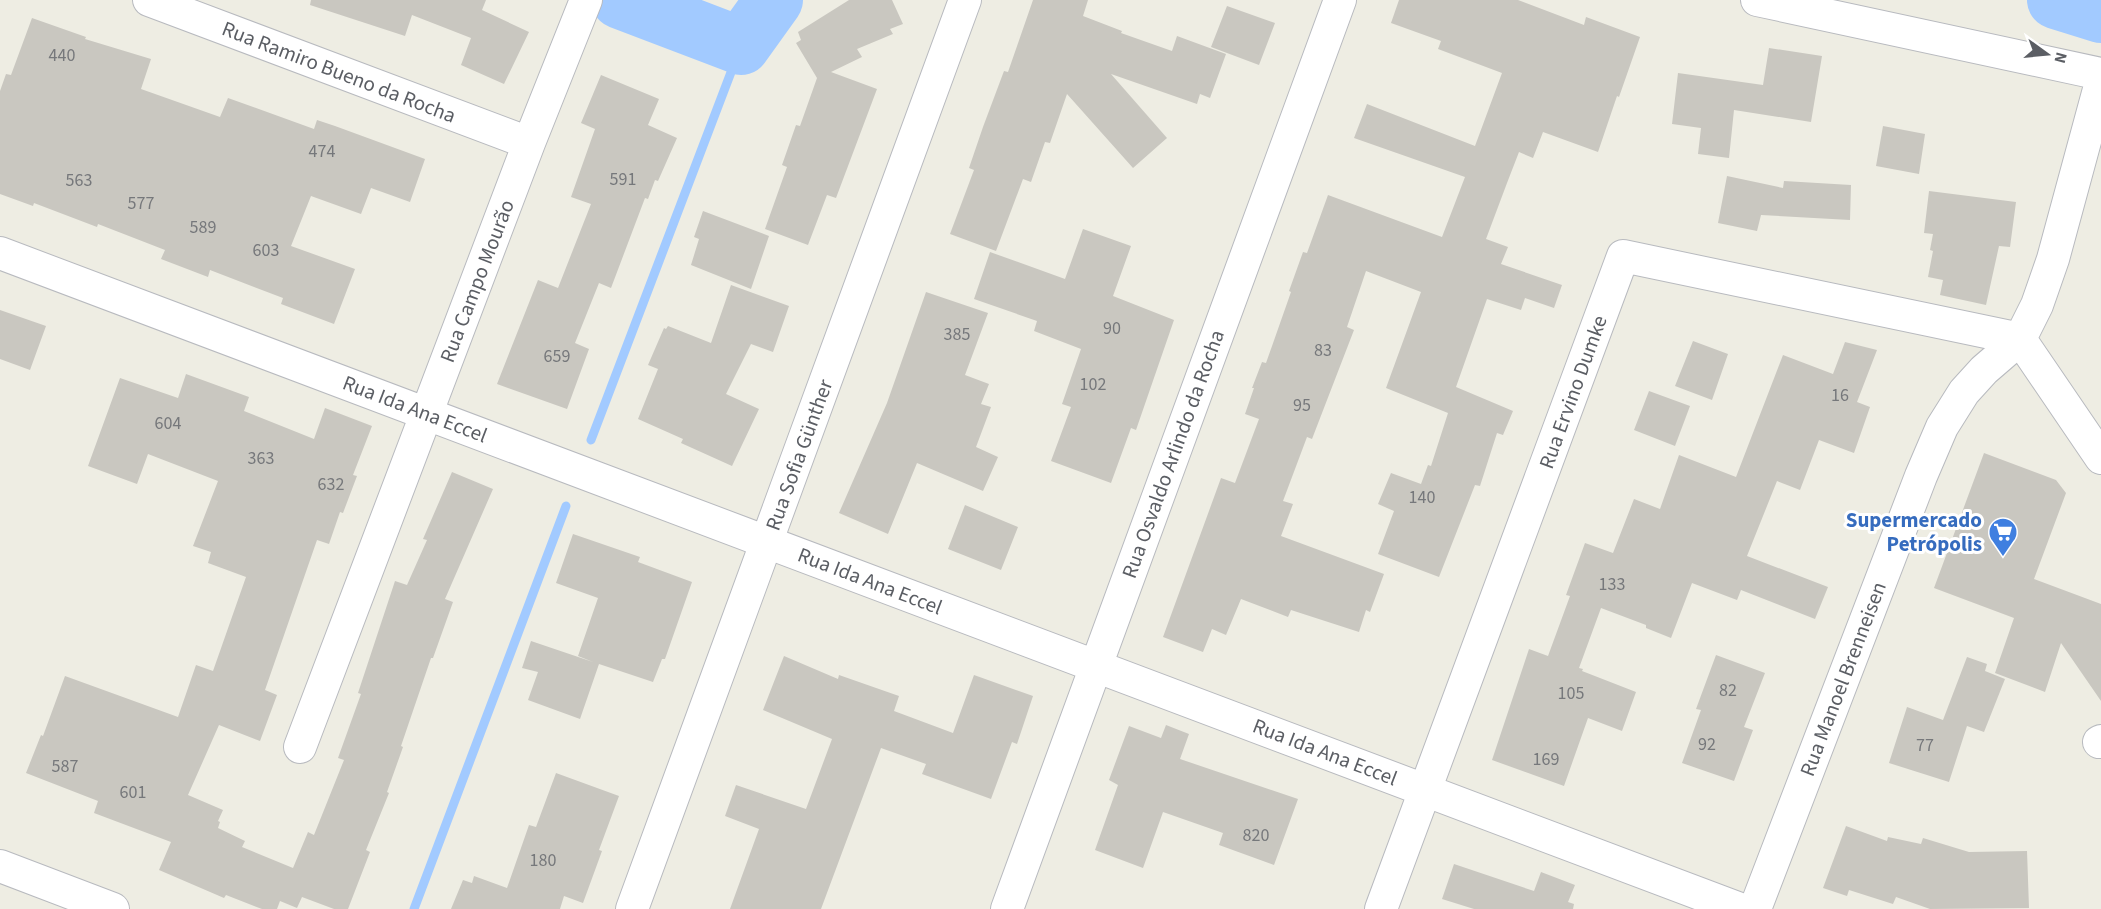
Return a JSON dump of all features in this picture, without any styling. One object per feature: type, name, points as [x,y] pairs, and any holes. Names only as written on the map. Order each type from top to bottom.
[{"type":"street","name":"Rua Ramiro Bueno da Rocha","points":[[148,0],[529,144]]},
{"type":"street","name":"Rua Sofia Günther","points":[[632,909],[965,0]]},
{"type":"street","name":"Rua Osvaldo Arlindo da Rocha","points":[[1007,909],[1340,0]]},
{"type":"street","points":[[1757,0],[2101,74]]},
{"type":"street","name":"Rua Campo Mourão","points":[[300,747],[584,4]]},
{"type":"street","points":[[2101,82],[2053,259],[2037,305],[2020,339],[2101,458]]},
{"type":"street","name":"Rua Ida Ana Eccel","points":[[0,253],[1740,909]]},
{"type":"street","name":"Rua Ervino Dumke","points":[[1381,909],[1623,256],[2020,339]]},
{"type":"street","name":"Rua Manoel Brenneisen","points":[[1755,909],[1916,487],[1942,427],[1964,392],[1984,369],[2020,339]]},
{"type":"street","points":[[0,866],[113,909]]},
{"type":"building","points":[[311,0],[486,0],[482,10],[529,32],[504,84],[461,65],[471,38],[412,15],[405,36],[310,5]]},
{"type":"building","points":[[849,0],[892,0],[903,24],[890,29],[893,34],[857,49],[862,57],[831,72],[877,89],[836,198],[827,195],[808,245],[765,229],[787,167],[782,165],[796,125],[800,126],[817,78],[796,43],[801,40],[798,32]]},
{"type":"building","points":[[1033,0],[1088,0],[1083,16],[1122,31],[1121,33],[1172,51],[1177,36],[1226,54],[1210,98],[1200,94],[1197,104],[1111,74],[1167,138],[1133,168],[1067,94],[1050,143],[1045,142],[1031,182],[1023,179],[996,251],[950,234],[974,170],[969,168],[983,127],[1004,71],[1008,72]]},
{"type":"building","points":[[1399,0],[1518,0],[1584,25],[1586,17],[1640,37],[1598,152],[1543,132],[1533,158],[1519,152],[1486,239],[1508,247],[1501,264],[1562,285],[1554,308],[1525,298],[1521,310],[1487,299],[1456,387],[1513,411],[1503,435],[1497,433],[1480,486],[1475,485],[1439,577],[1378,554],[1394,511],[1378,504],[1391,473],[1421,484],[1428,465],[1431,466],[1448,413],[1386,388],[1421,292],[1366,271],[1347,327],[1354,330],[1312,439],[1307,437],[1283,501],[1293,504],[1281,536],[1384,574],[1370,612],[1366,610],[1359,632],[1291,610],[1288,617],[1241,599],[1226,635],[1212,629],[1203,652],[1163,637],[1221,478],[1235,483],[1259,419],[1245,414],[1254,388],[1252,388],[1262,362],[1266,363],[1303,252],[1307,253],[1328,195],[1442,237],[1465,177],[1354,138],[1367,104],[1475,146],[1502,73],[1438,49],[1441,41],[1391,23]]},
{"type":"building","points":[[1227,6],[1275,23],[1259,65],[1211,47]]},
{"type":"building","points":[[32,18],[86,37],[85,39],[151,59],[141,89],[220,117],[228,98],[314,129],[317,120],[425,159],[410,202],[371,188],[361,214],[311,196],[291,246],[355,269],[334,324],[281,304],[283,298],[210,270],[208,277],[161,259],[165,250],[98,224],[97,227],[34,203],[33,206],[0,194],[0,91],[6,74],[11,75]]},
{"type":"building","points":[[1769,48],[1822,56],[1811,122],[1734,110],[1729,158],[1698,154],[1701,128],[1672,124],[1678,73],[1763,85]]},
{"type":"building","points":[[601,75],[659,99],[648,125],[677,138],[658,181],[655,180],[648,199],[645,198],[611,288],[599,283],[575,343],[589,349],[567,409],[497,384],[538,280],[558,288],[591,204],[571,197],[595,129],[581,123]]},
{"type":"building","points":[[1883,126],[1925,134],[1919,174],[1876,166]]},
{"type":"building","points":[[1727,176],[1783,188],[1784,181],[1851,185],[1850,220],[1761,215],[1757,231],[1718,223]]},
{"type":"building","points":[[1929,191],[2016,202],[2010,247],[1999,246],[1986,305],[1940,295],[1943,280],[1928,277],[1933,251],[1930,250],[1933,234],[1924,233]]},
{"type":"building","points":[[703,211],[769,236],[751,289],[691,265],[699,239],[694,237]]},
{"type":"building","points":[[1083,229],[1131,246],[1113,296],[1174,320],[1136,430],[1131,428],[1111,483],[1051,461],[1071,407],[1062,404],[1081,349],[1034,331],[1037,321],[974,299],[990,252],[1065,279]]},
{"type":"building","points":[[731,285],[789,306],[773,352],[751,344],[726,394],[759,409],[732,466],[681,443],[683,439],[638,419],[658,369],[648,365],[664,328],[668,326],[711,343]]},
{"type":"building","points":[[926,292],[988,313],[965,375],[989,384],[981,404],[991,407],[976,447],[998,457],[983,491],[917,463],[888,534],[839,513],[887,403]]},
{"type":"building","points":[[0,310],[46,326],[30,370],[0,359]]},
{"type":"building","points":[[1693,341],[1728,354],[1712,400],[1675,386]]},
{"type":"building","points":[[1845,342],[1877,350],[1857,402],[1870,407],[1854,453],[1819,440],[1800,490],[1777,481],[1747,556],[1828,587],[1815,619],[1741,590],[1737,600],[1692,583],[1671,638],[1646,628],[1646,625],[1601,608],[1579,668],[1636,692],[1622,731],[1588,718],[1564,786],[1492,760],[1529,649],[1548,656],[1570,596],[1566,595],[1585,543],[1613,553],[1634,499],[1660,509],[1679,455],[1736,477],[1783,355],[1833,374]]},
{"type":"building","points":[[186,374],[249,397],[244,411],[314,439],[325,408],[372,426],[353,475],[357,476],[343,513],[340,512],[329,544],[317,540],[265,690],[277,695],[260,741],[219,725],[188,795],[223,810],[218,821],[220,822],[218,828],[245,841],[242,847],[293,868],[308,832],[314,835],[344,760],[338,758],[361,694],[358,693],[395,581],[407,585],[427,540],[423,539],[452,472],[493,489],[445,599],[453,602],[433,658],[431,658],[401,746],[403,747],[387,792],[389,793],[366,850],[370,852],[348,909],[334,909],[302,897],[297,908],[280,901],[277,909],[262,909],[226,895],[224,898],[159,870],[171,842],[94,813],[98,801],[26,773],[41,735],[43,736],[65,676],[178,717],[196,665],[213,671],[246,577],[208,563],[211,552],[193,546],[218,481],[148,454],[137,484],[88,466],[120,378],[178,398]]},
{"type":"building","points":[[1649,391],[1690,406],[1675,446],[1634,430]]},
{"type":"building","points":[[1984,453],[2056,480],[2066,493],[2034,579],[2101,604],[2101,701],[2061,643],[2045,692],[1995,673],[2014,618],[1934,588]]},
{"type":"building","points":[[965,505],[1018,527],[1001,570],[948,549]]},
{"type":"building","points":[[573,534],[640,557],[638,562],[692,582],[665,659],[662,659],[653,682],[599,664],[580,719],[528,700],[538,672],[522,668],[531,641],[593,662],[578,656],[598,598],[556,583]]},
{"type":"building","points":[[1716,655],[1765,673],[1744,727],[1753,730],[1734,781],[1682,763],[1701,710],[1696,709]]},
{"type":"building","points":[[784,656],[838,679],[839,675],[899,696],[894,711],[953,733],[974,675],[1033,696],[1017,744],[1012,742],[991,799],[922,774],[926,764],[881,748],[821,909],[730,909],[759,829],[725,816],[736,785],[806,809],[832,739],[763,710]]},
{"type":"building","points":[[1967,657],[1987,664],[1985,671],[2005,679],[1984,732],[1967,726],[1949,782],[1889,763],[1907,707],[1943,720]]},
{"type":"building","points":[[1166,725],[1189,734],[1180,759],[1298,799],[1274,865],[1219,845],[1223,833],[1163,812],[1143,868],[1095,850],[1118,785],[1109,780],[1129,726],[1161,738]]},
{"type":"building","points":[[556,773],[619,796],[583,903],[564,896],[560,909],[451,909],[463,880],[472,883],[474,876],[507,888],[529,825],[536,827]]},
{"type":"building","points":[[1846,826],[1887,841],[1888,837],[1921,844],[1923,838],[1969,852],[2027,851],[2029,908],[1930,909],[1896,897],[1893,904],[1849,890],[1847,896],[1823,888]]},
{"type":"building","points":[[1454,864],[1534,891],[1541,872],[1575,885],[1568,902],[1574,904],[1573,909],[1474,909],[1442,899]]},
{"type":"waterway","points":[[620,0],[741,46],[774,0]]},
{"type":"waterway","points":[[2056,0],[2101,14]]},
{"type":"waterway","points":[[591,440],[741,46]]},
{"type":"waterway","points":[[414,909],[566,506]]},
{"type":"place","name":"Supermercado Petrópolis","points":[[2003,558]]}]
